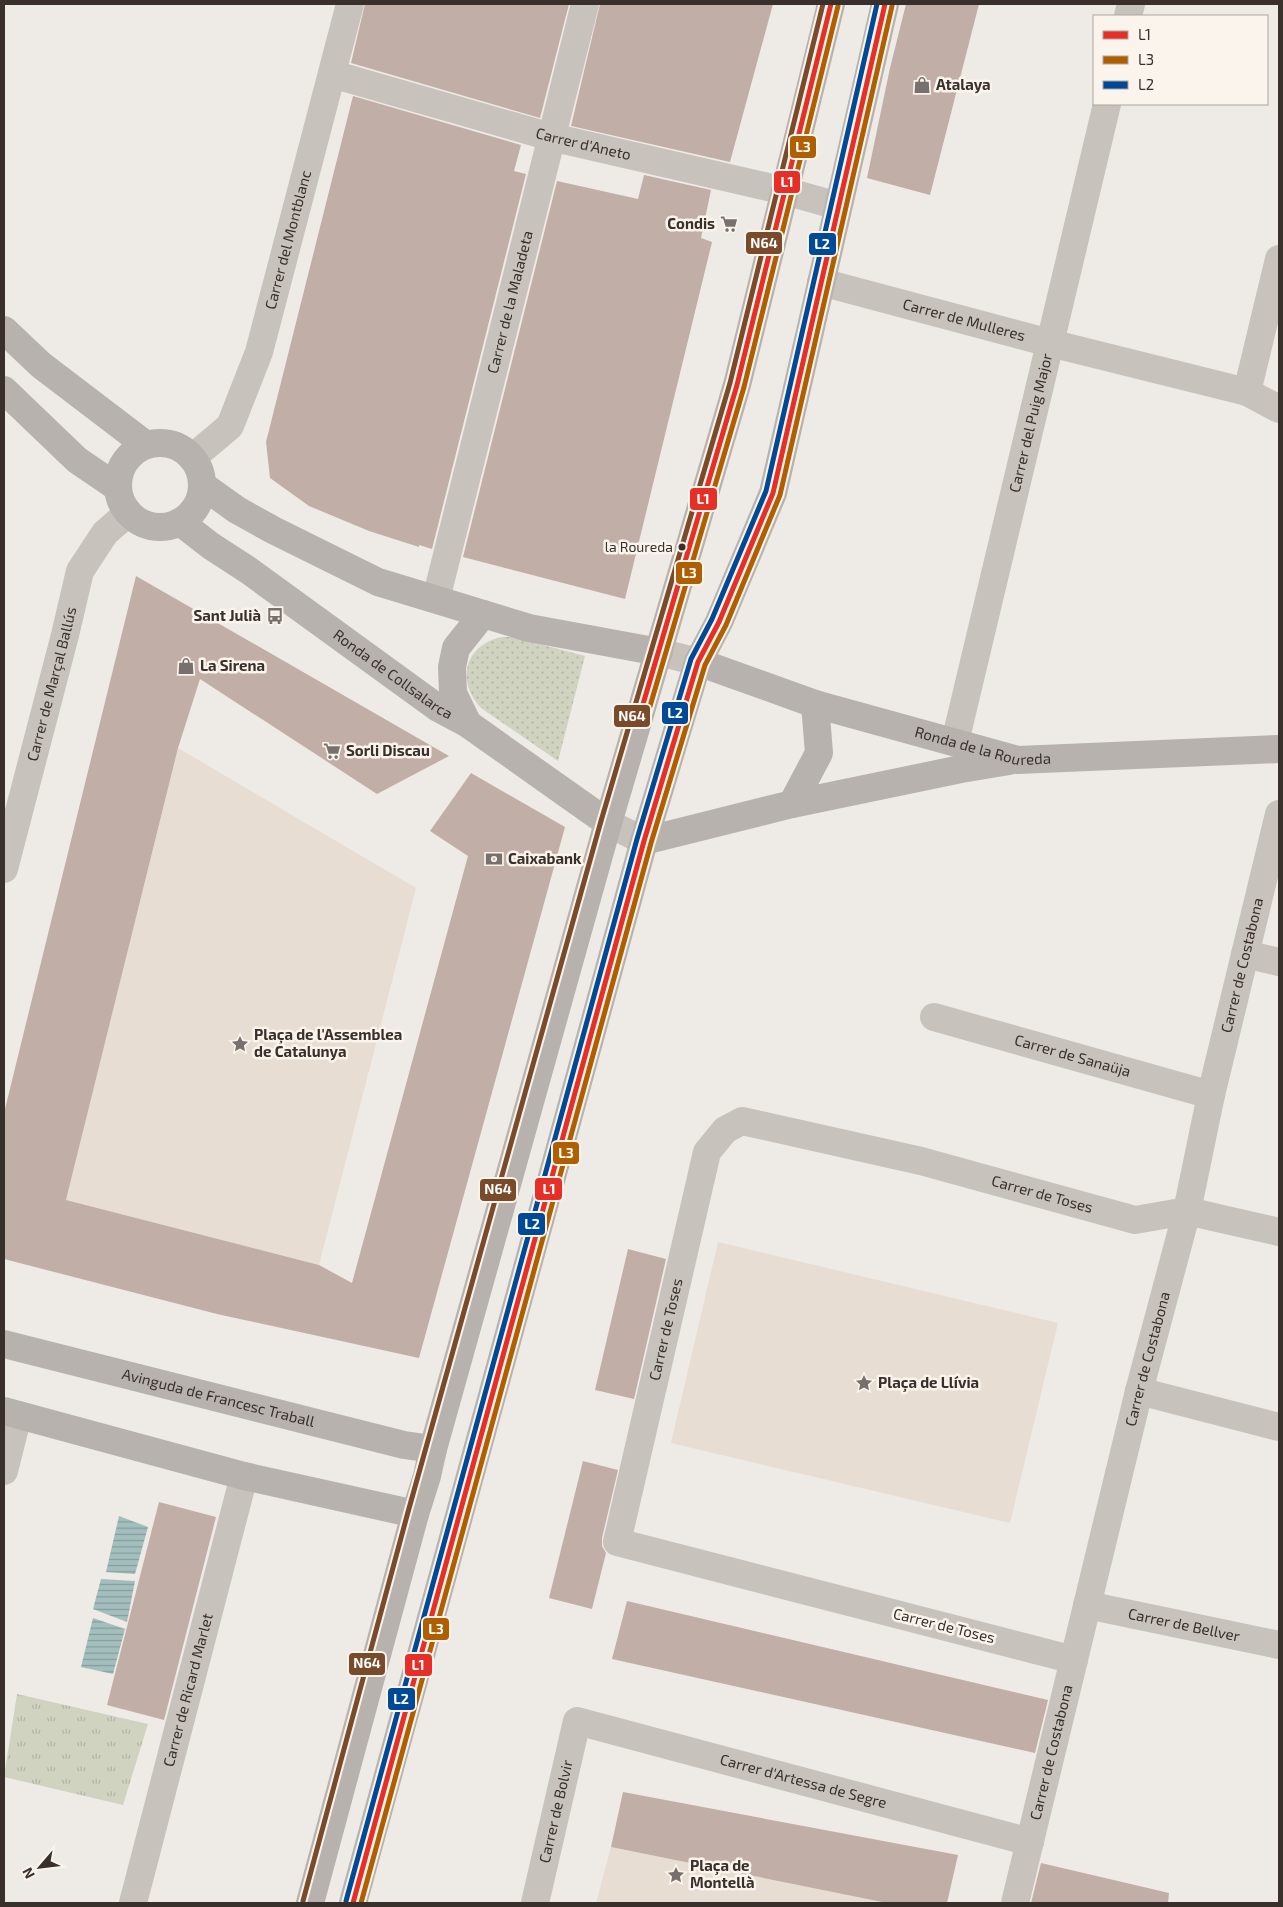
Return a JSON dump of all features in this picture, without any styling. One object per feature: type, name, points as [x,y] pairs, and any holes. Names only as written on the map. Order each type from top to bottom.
[{"type":"street","name":"Carrer del Montblanc","points":[[192,458],[230,426],[259,352],[350,4]]},
{"type":"street","name":"Carrer de la Maladeta","points":[[436,599],[585,4]]},
{"type":"street","points":[[310,1903],[415,1514],[608,823],[737,385],[831,4]]},
{"type":"street","points":[[353,1903],[644,841],[698,662],[719,622],[773,493],[884,4]]},
{"type":"street","name":"Carrer d'Aneto","points":[[332,74],[551,137],[785,191],[838,206]]},
{"type":"street","name":"Carrer del Puig Major","points":[[954,742],[1107,105]]},
{"type":"street","points":[[1247,392],[1279,259]]},
{"type":"street","name":"Carrer de Mulleres","points":[[821,282],[1050,343],[1247,392],[1279,410]]},
{"type":"street","points":[[4,330],[41,365],[146,445]]},
{"type":"street","points":[[4,390],[77,460],[118,488]]},
{"type":"street","points":[[158,443],[171,444],[192,458],[199,470],[202,485],[196,507],[180,522],[167,527],[153,527],[139,522],[128,513],[121,501],[118,488],[125,462],[134,452],[146,445],[158,443]]},
{"type":"street","points":[[202,485],[237,510],[335,562],[378,582],[529,628],[659,652],[698,662]]},
{"type":"street","name":"Carrer de Marçal Ballús","points":[[4,869],[7,840],[65,635],[80,571],[105,533],[128,513]]},
{"type":"street","name":"Ronda de Collsalarca","points":[[180,522],[438,708],[468,724],[608,823]]},
{"type":"street","points":[[468,724],[453,694],[452,667],[456,648],[483,614]]},
{"type":"street","name":"Ronda de la Roureda","points":[[698,662],[815,704],[1018,760],[1279,749]]},
{"type":"street","points":[[792,804],[819,754],[815,704]]},
{"type":"street","points":[[608,823],[644,841],[792,804],[961,769],[1018,760]]},
{"type":"street","name":"Carrer de Costabona","points":[[1015,1903],[1139,1391],[1187,1211],[1211,1095],[1279,814]]},
{"type":"street","points":[[1245,954],[1279,962]]},
{"type":"street","name":"Carrer de Sanaüja","points":[[934,1017],[1211,1095]]},
{"type":"street","name":"Carrer de Toses","points":[[1074,1660],[618,1542],[707,1152],[725,1130],[742,1121],[921,1161],[1135,1220],[1187,1211]]},
{"type":"street","points":[[1187,1211],[1279,1232]]},
{"type":"street","name":"Avinguda de Francesc Traball","points":[[4,1344],[404,1445],[433,1449]]},
{"type":"street","points":[[1139,1391],[1279,1427]]},
{"type":"street","points":[[4,1471],[11,1413],[244,1476],[415,1514]]},
{"type":"street","name":"Carrer de Ricard Marlet","points":[[133,1903],[244,1476]]},
{"type":"street","name":"Carrer de Bellver","points":[[1087,1605],[1279,1645]]},
{"type":"street","name":"Carrer d'Artessa de Segre","points":[[577,1721],[1030,1842]]},
{"type":"street","name":"Carrer de Bolvir","points":[[535,1903],[577,1721]]},
{"type":"green space","points":[[502,637],[513,637],[585,656],[558,761],[481,708],[473,698],[468,687],[468,665],[472,656],[489,641]]},
{"type":"green space","points":[[17,1694],[148,1724],[123,1805],[4,1777]]},
{"type":"shaded area","name":"Plaça de l'Assemblea de Catalunya","points":[[178,748],[416,888],[319,1265],[66,1200]]},
{"type":"shaded area","name":"Plaça de Llívia","points":[[718,1242],[1058,1323],[1010,1523],[671,1443]]},
{"type":"shaded area","name":"Plaça de Montellà","points":[[611,1847],[887,1903],[596,1903]]},
{"type":"water","points":[[119,1516],[148,1527],[135,1574],[106,1572]]},
{"type":"water","points":[[101,1579],[135,1581],[127,1622],[93,1609]]},
{"type":"water","points":[[93,1618],[125,1629],[113,1674],[81,1667]]},
{"type":"building","points":[[365,4],[569,4],[540,118],[351,63]]},
{"type":"building","points":[[600,4],[773,4],[730,162],[571,126]]},
{"type":"building","points":[[906,4],[979,4],[930,195],[867,178],[890,68]]},
{"type":"building","points":[[353,96],[521,145],[514,171],[526,174],[432,549],[419,545],[419,547],[369,531],[309,506],[270,478],[266,442]]},
{"type":"building","points":[[644,175],[711,190],[701,238],[712,242],[625,599],[463,557],[557,181],[638,199]]},
{"type":"building","points":[[136,576],[449,756],[377,794],[200,679],[178,748],[66,1200],[319,1265],[352,1283],[468,856],[430,831],[471,773],[565,827],[419,1358],[217,1314],[4,1259],[4,1113]]},
{"type":"building","points":[[628,1249],[666,1259],[634,1399],[595,1390]]},
{"type":"building","points":[[583,1461],[618,1470],[602,1538],[602,1546],[606,1553],[592,1609],[549,1598]]},
{"type":"building","points":[[159,1502],[216,1517],[164,1720],[107,1705]]},
{"type":"building","points":[[627,1601],[1048,1700],[1035,1753],[612,1659]]},
{"type":"building","points":[[623,1792],[958,1855],[947,1903],[887,1903],[611,1847]]},
{"type":"building","points":[[1041,1863],[1169,1893],[1168,1903],[1031,1903]]},
{"type":"transit line","name":"N64","points":[[303,1901],[408,1512],[601,821],[730,383],[823,4]]},
{"type":"transit line","name":"L1","points":[[641,711],[737,385],[831,4]]},
{"type":"transit line","name":"L2","points":[[346,1901],[637,839],[691,659],[712,619],[766,491],[877,4]]},
{"type":"transit line","name":"L1","points":[[353,1903],[644,841],[698,662],[719,622],[773,493],[885,4]]},
{"type":"transit line","name":"L3","points":[[648,713],[744,387],[838,6]]},
{"type":"transit line","name":"L3","points":[[361,1903],[651,843],[705,665],[726,625],[780,495],[892,6]]},
{"type":"place","name":"Atalaya","points":[[922,85]]},
{"type":"place","name":"Condis","points":[[729,224]]},
{"type":"place","name":"la Roureda","points":[[682,547]]},
{"type":"place","name":"Sant Julià","points":[[275,616]]},
{"type":"place","name":"La Sirena","points":[[186,666]]},
{"type":"place","name":"Sorli Discau","points":[[332,751]]},
{"type":"place","name":"Caixabank","points":[[494,859]]},
{"type":"place","name":"Plaça de l'Assemblea de Catalunya","points":[[240,1044]]},
{"type":"place","name":"Plaça de Llívia","points":[[864,1383]]},
{"type":"place","name":"Plaça de Montellà","points":[[676,1875]]}]
